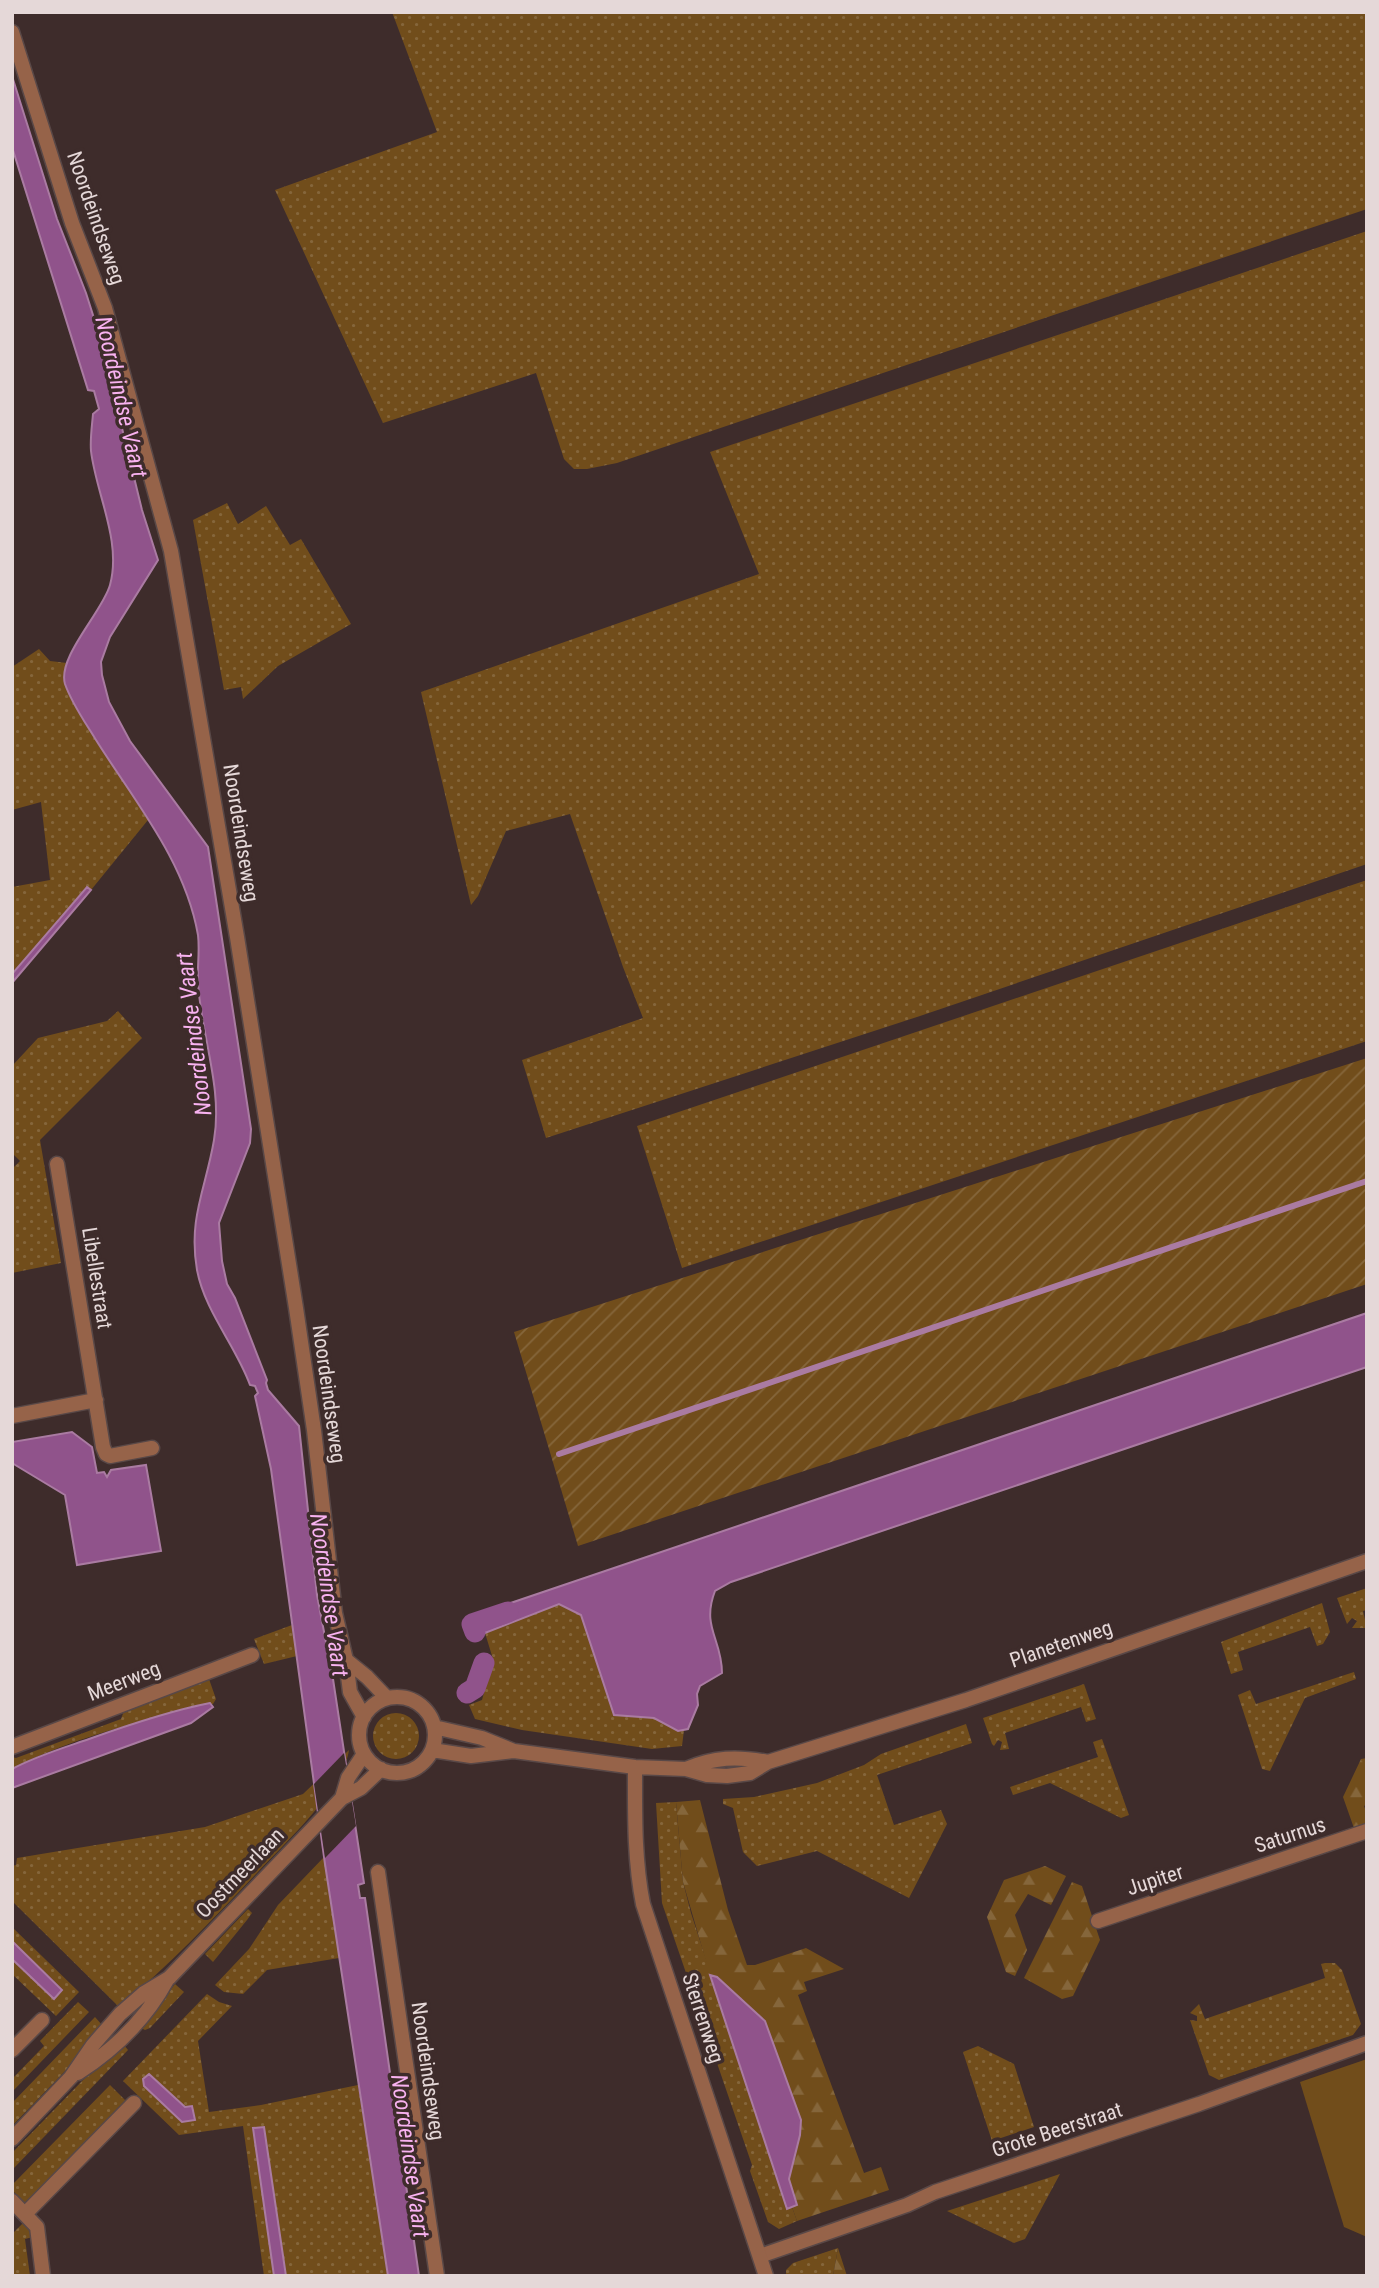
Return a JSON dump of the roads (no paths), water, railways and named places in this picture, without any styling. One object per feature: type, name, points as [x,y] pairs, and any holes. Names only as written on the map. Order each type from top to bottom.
[{"type":"street","name":"Noordeindseweg","points":[[12,32],[72,223],[105,308],[171,551],[294,1296],[314,1430],[335,1613],[350,1692],[364,1717]]},
{"type":"street","name":"Libellestraat","points":[[57,1164],[106,1454],[110,1456],[152,1448]]},
{"type":"street","points":[[12,1416],[96,1400]]},
{"type":"street","name":"Planetenweg","points":[[432,1750],[471,1756],[514,1751],[635,1767],[686,1769],[708,1760],[747,1758],[768,1762],[966,1700],[1367,1561]]},
{"type":"street","name":"Meerweg","points":[[12,1747],[252,1655]]},
{"type":"street","points":[[346,1660],[387,1698]]},
{"type":"street","points":[[401,1697],[420,1704],[429,1714],[434,1727],[432,1750],[423,1762],[410,1771],[395,1773],[381,1769],[371,1763],[364,1754],[359,1733],[364,1717],[374,1705],[387,1698],[401,1697]]},
{"type":"street","name":"Planetenweg","points":[[434,1727],[482,1738],[514,1751]]},
{"type":"street","name":"Oostmeerlaan","points":[[347,1797],[348,1778],[364,1754]]},
{"type":"street","name":"Sterrenweg","points":[[635,1767],[639,1886],[643,1904],[766,2276]]},
{"type":"street","name":"Oostmeerlaan","points":[[12,2139],[71,2077],[93,2045],[120,2014],[144,1993],[169,1978],[319,1822],[381,1769]]},
{"type":"street","name":"Saturnus","points":[[1226,1878],[1367,1831]]},
{"type":"street","name":"Noordeindseweg","points":[[378,1872],[437,2276]]},
{"type":"street","name":"Jupiter","points":[[1098,1920],[1226,1878]]},
{"type":"street","points":[[12,2050],[42,2020]]},
{"type":"street","name":"Grote Beerstraat","points":[[760,2256],[907,2205],[935,2192],[1199,2104],[1367,2043]]},
{"type":"street","points":[[25,2214],[134,2103]]},
{"type":"street","points":[[12,2201],[37,2227],[43,2276]]},
{"type":"waterway","points":[[559,1454],[1367,1181]]},
{"type":"waterway","points":[[475,1632],[472,1624],[508,1612]]},
{"type":"waterway","points":[[467,1693],[475,1688],[484,1663]]},
{"type":"water label","name":"Noordeindse Vaart","points":[[121,397]]},
{"type":"water label","name":"Noordeindse Vaart","points":[[194,1034]]},
{"type":"water label","name":"Noordeindse Vaart","points":[[329,1595]]},
{"type":"water label","name":"Noordeindse Vaart","points":[[410,2156]]}]
